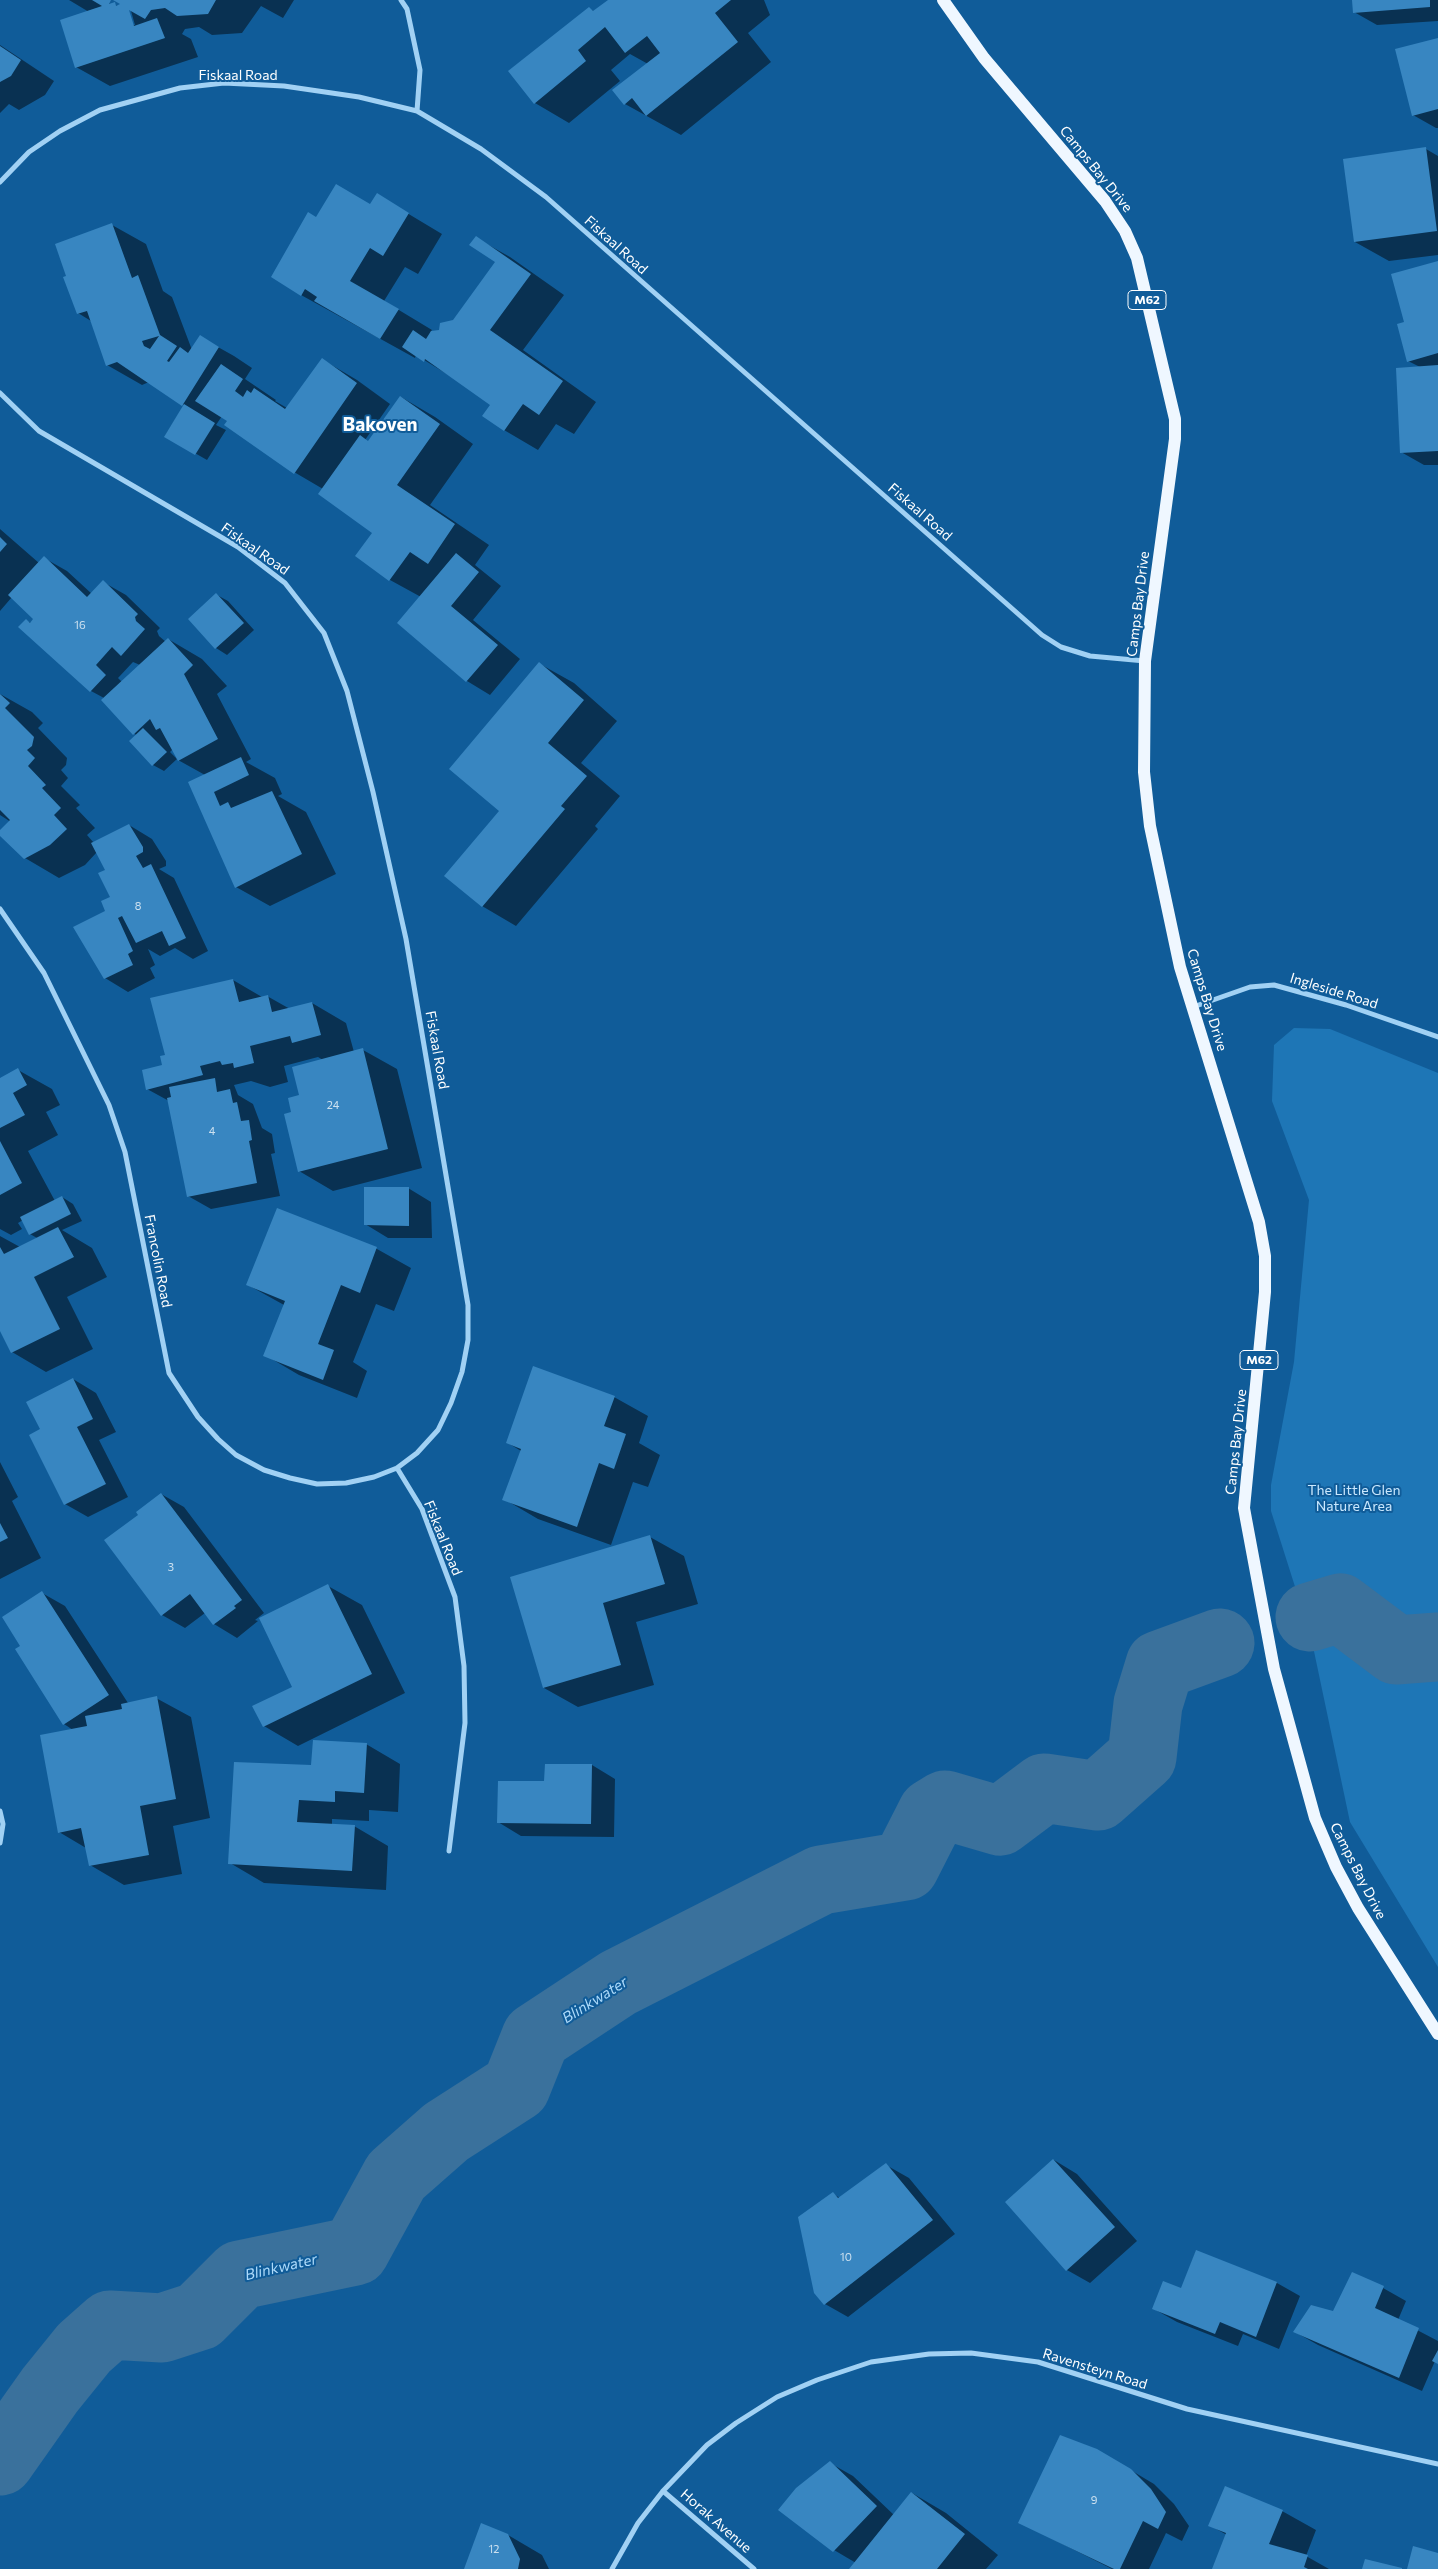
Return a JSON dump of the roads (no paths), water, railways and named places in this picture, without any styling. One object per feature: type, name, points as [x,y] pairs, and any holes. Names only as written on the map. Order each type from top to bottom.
[{"type":"main road","name":"Camps Bay Drive","points":[[943,0],[984,58],[1105,201],[1125,231],[1137,258],[1175,419],[1145,661],[1144,772],[1150,826],[1172,934],[1259,1222],[1266,1256],[1263,1310],[1244,1508],[1274,1670],[1315,1818],[1336,1867],[1358,1908],[1438,2034]]},
{"type":"street","points":[[401,0],[407,9],[420,70],[417,111]]},
{"type":"street","name":"Fiskaal Road","points":[[0,182],[29,152],[60,131],[100,110],[180,88],[224,83],[284,86],[359,97],[417,111],[481,149],[546,197],[1042,635],[1062,647],[1090,656],[1145,661]]},
{"type":"street","name":"Fiskaal Road","points":[[0,393],[39,431],[238,546],[285,583],[324,633],[347,691],[374,792],[406,939],[468,1305],[468,1340],[462,1372],[451,1403],[438,1430],[417,1453],[397,1468],[422,1510],[454,1597],[464,1666],[465,1722],[449,1851]]},
{"type":"street","name":"Francolin Road","points":[[0,909],[44,973],[109,1104],[125,1152],[169,1373],[198,1417],[236,1455],[264,1470],[290,1478],[317,1484],[346,1484],[374,1478],[397,1468]]},
{"type":"street","name":"Ingleside Road","points":[[1193,1007],[1250,987],[1274,985],[1346,1005],[1438,1037]]},
{"type":"street","points":[[0,1811],[3,1824],[0,1843]]},
{"type":"street","name":"Ravensteyn Road","points":[[612,2569],[638,2523],[663,2491],[707,2445],[736,2423],[777,2398],[817,2380],[871,2362],[929,2354],[971,2353],[1008,2356],[1038,2362],[1187,2409],[1438,2464]]},
{"type":"street","name":"Horak Avenue","points":[[663,2491],[754,2569]]},
{"type":"waterway","name":"Blinkwater","points":[[1310,1617],[1340,1608],[1396,1650],[1438,1647]]},
{"type":"waterway","name":"Blinkwater","points":[[0,2461],[50,2390],[84,2348],[110,2325],[162,2328],[199,2316],[240,2275],[355,2251],[396,2176],[446,2132],[516,2087],[536,2037],[618,1983],[821,1880],[905,1866],[932,1813],[945,1805],[1000,1821],[1044,1788],[1098,1796],[1142,1757],[1148,1704],[1160,1665],[1220,1643]]},
{"type":"district","name":"Bakoven","points":[[380,425]]},
{"type":"park label","name":"The Little Glen Nature Area","points":[[1354,1498]]}]
